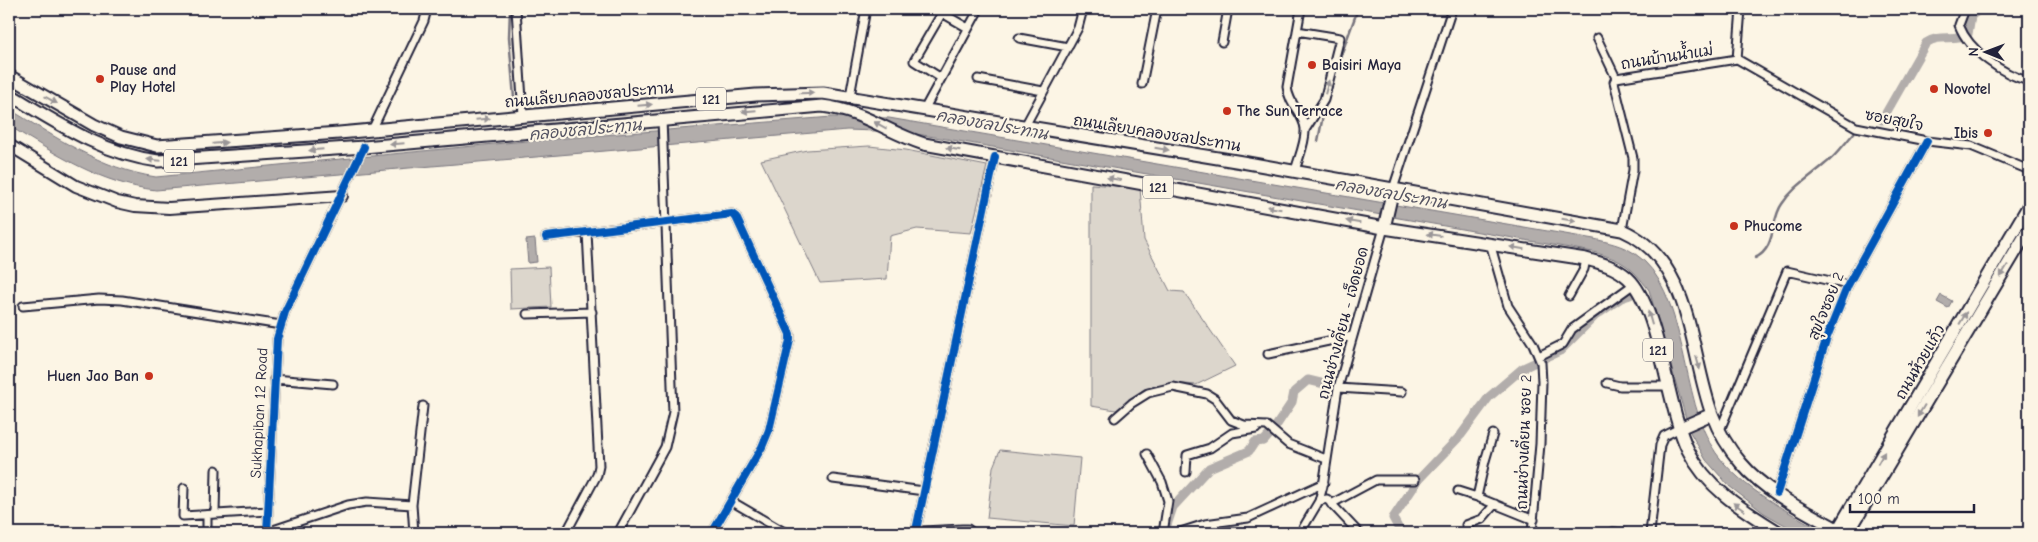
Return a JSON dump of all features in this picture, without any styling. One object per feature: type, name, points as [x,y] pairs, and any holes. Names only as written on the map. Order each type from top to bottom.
[{"type":"main road","name":"ถนนเลียบคลองชลประทาน","points":[[9,76],[94,125],[121,137],[149,145],[177,146],[756,95],[823,93],[925,108],[1295,171],[1622,230],[1635,236],[1648,246],[1663,260],[1673,277],[1682,301],[1712,414],[1741,463],[1758,481],[1842,532]]},
{"type":"main road","name":"ถนนเลียบคลองชลประทาน","points":[[9,94],[100,145],[143,159],[179,161],[364,147],[801,106],[822,106],[849,110],[912,140],[995,157],[1384,228],[1586,259],[1617,270],[1634,284],[1645,303],[1680,428],[1688,450],[1710,482],[1725,497],[1780,533]]},
{"type":"main road","points":[[385,129],[380,132],[381,135],[413,132],[429,141]]},
{"type":"main road","points":[[339,133],[358,134],[361,138],[356,144],[339,148]]},
{"type":"main road","points":[[9,145],[76,186],[102,197],[136,206],[169,208],[343,192]]},
{"type":"main road","points":[[1384,228],[1393,189]]},
{"type":"main road","name":"ถนนห้วยแก้ว","points":[[1842,532],[2029,205]]},
{"type":"main road","name":"ถนนห้วยแก้ว","points":[[1842,532],[2029,229]]},
{"type":"main road","points":[[1680,428],[1712,414]]},
{"type":"street","points":[[372,130],[424,21],[427,9]]},
{"type":"street","points":[[516,9],[523,115]]},
{"type":"street","points":[[850,96],[866,9]]},
{"type":"street","points":[[925,108],[979,9]]},
{"type":"street","points":[[1025,126],[1078,28],[1083,9]]},
{"type":"street","points":[[1142,84],[1156,9]]},
{"type":"street","points":[[1222,42],[1228,9]]},
{"type":"street","points":[[1301,9],[1288,98],[1301,118],[1305,130]]},
{"type":"street","points":[[1393,189],[1452,9]]},
{"type":"street","name":"ถนนบ้านน้ำแม่","points":[[1622,230],[1633,170],[1633,158],[1614,82],[1616,78],[1736,59],[1741,9]]},
{"type":"street","points":[[1965,9],[1959,25],[1964,35],[1987,60],[2022,80],[2029,81]]},
{"type":"street","points":[[941,78],[914,61],[942,13],[968,28]]},
{"type":"street","points":[[1295,171],[1305,130],[1324,100],[1340,38],[1297,31]]},
{"type":"street","points":[[1019,38],[1068,47]]},
{"type":"street","points":[[1597,38],[1616,78]]},
{"type":"street","name":"ซอยสุขใจ","points":[[1736,59],[1856,127],[1927,141],[1971,146],[2029,170]]},
{"type":"street","points":[[978,79],[1043,91]]},
{"type":"street","points":[[618,533],[657,465],[670,432],[673,412],[662,119]]},
{"type":"street","name":"สุขใจซอย 2","points":[[1776,493],[1827,338],[1848,285],[1927,141]]},
{"type":"street","name":"Sukhapiban 12 Road","points":[[267,533],[275,350],[281,326],[364,147]]},
{"type":"street","points":[[916,530],[995,157]]},
{"type":"street","points":[[546,237],[667,221],[732,214],[736,216],[790,334],[790,340],[769,430],[762,447],[712,533]]},
{"type":"street","name":"ถนนช่างเคี่ยน - เจ็ดยอด","points":[[1324,484],[1338,388],[1384,228]]},
{"type":"street","points":[[566,533],[597,475],[599,466],[587,232]]},
{"type":"street","name":"ถนนช่างเคี่ยน ซอย 2","points":[[1490,243],[1508,306],[1540,360],[1542,399],[1532,533]]},
{"type":"street","points":[[1568,296],[1584,269],[1586,259]]},
{"type":"street","points":[[1720,430],[1787,271],[1848,285]]},
{"type":"street","points":[[1540,360],[1563,344],[1572,329],[1634,284]]},
{"type":"street","points":[[23,306],[99,299],[122,300],[281,326]]},
{"type":"street","points":[[527,314],[592,312]]},
{"type":"street","points":[[1268,354],[1352,336]]},
{"type":"street","points":[[274,379],[333,384]]},
{"type":"street","points":[[1608,383],[1620,386],[1667,386]]},
{"type":"street","points":[[1115,418],[1132,403],[1148,393],[1172,387],[1207,394],[1215,399],[1231,420],[1244,425],[1267,426],[1288,444],[1326,460]]},
{"type":"street","points":[[1338,388],[1402,392]]},
{"type":"street","points":[[414,533],[412,505],[423,406]]},
{"type":"street","points":[[1186,472],[1187,455],[1210,448],[1232,433],[1267,426]]},
{"type":"street","points":[[1650,533],[1660,445],[1664,436],[1680,428]]},
{"type":"street","points":[[1477,497],[1493,434]]},
{"type":"street","points":[[1147,454],[1162,482],[1168,501],[1162,533]]},
{"type":"street","points":[[215,514],[216,470]]},
{"type":"street","points":[[833,479],[924,491]]},
{"type":"street","points":[[1319,501],[1329,501],[1376,480],[1415,480]]},
{"type":"street","points":[[1300,533],[1319,501],[1324,484]]},
{"type":"street","points":[[1324,484],[1329,501],[1359,533]]},
{"type":"street","points":[[1177,533],[1206,524],[1248,518],[1324,484]]},
{"type":"street","points":[[184,488],[183,516],[268,511]]},
{"type":"street","points":[[1458,491],[1534,520]]},
{"type":"street","points":[[731,501],[786,533]]},
{"type":"street","points":[[267,533],[348,505],[367,502],[412,505]]},
{"type":"street","points":[[1466,526],[1482,520],[1495,504]]},
{"type":"street","points":[[207,514],[207,533]]},
{"type":"street","points":[[883,533],[962,529],[968,529],[973,533]]},
{"type":"street","points":[[1613,532],[1624,533]]},
{"type":"shaded area","points":[[9,109],[62,141],[98,159],[116,167],[156,177],[515,142],[832,117],[889,118],[1599,240],[1634,253],[1652,270],[1665,292],[1682,347],[1695,405],[1704,431],[1716,453],[1752,489],[1781,508],[1826,533],[1799,533],[1764,513],[1729,486],[1706,460],[1690,432],[1649,290],[1637,275],[1625,265],[1593,252],[904,132],[847,130],[156,190],[116,181],[61,157],[9,126]]},
{"type":"shaded area","points":[[869,146],[906,150],[987,166],[971,233],[917,229],[890,236],[887,279],[820,283],[761,160],[807,150]]},
{"type":"shaded area","points":[[1091,184],[1140,188],[1144,240],[1170,291],[1184,292],[1235,366],[1196,385],[1174,383],[1144,389],[1116,410],[1091,406]]},
{"type":"shaded area","points":[[535,239],[537,262],[528,263],[526,240]]},
{"type":"shaded area","points":[[549,267],[551,307],[511,309],[510,269]]},
{"type":"shaded area","points":[[1941,295],[1952,301],[1948,308],[1937,302]]},
{"type":"shaded area","points":[[1000,450],[1080,458],[1074,526],[987,518],[993,467]]},
{"type":"waterway","points":[[510,9],[509,37],[514,98]]},
{"type":"waterway","points":[[1334,74],[1358,9]]},
{"type":"waterway","points":[[1882,120],[1926,43],[1936,38],[1958,37],[1968,34],[1971,16],[1980,9]]},
{"type":"waterway","points":[[1318,141],[1326,100]]},
{"type":"waterway","points":[[1755,258],[1767,248],[1778,211],[1786,198],[1796,187],[1833,157],[1854,133]]},
{"type":"waterway","points":[[1401,533],[1393,518],[1419,479],[1461,435],[1489,397],[1523,368],[1560,351],[1595,316],[1621,298],[1630,295]]},
{"type":"waterway","points":[[1272,432],[1292,402],[1294,392],[1308,380],[1333,386]]},
{"type":"waterway","points":[[1165,531],[1173,507],[1209,468],[1249,451],[1255,442],[1264,441],[1271,433]]},
{"type":"cycle path","points":[[1777,493],[1827,337],[1848,285],[1927,141]]},
{"type":"cycle path","points":[[267,533],[277,339],[285,312],[364,147]]},
{"type":"cycle path","points":[[916,530],[995,157]]},
{"type":"cycle path","points":[[546,237],[732,214],[736,217],[790,334],[790,340],[769,430],[762,447],[712,533]]},
{"type":"place","name":"Baisiri Maya","points":[[1312,65]]},
{"type":"place","name":"Pause and Play Hotel","points":[[100,79]]},
{"type":"place","name":"Novotel","points":[[1934,89]]},
{"type":"place","name":"The Sun Terrace","points":[[1227,111]]},
{"type":"place","name":"Ibis","points":[[1988,133]]},
{"type":"place","name":"Phucome","points":[[1734,226]]},
{"type":"place","name":"Huen Jao Ban","points":[[149,376]]},
{"type":"water label","name":"คลองชลประทาน","points":[[992,124]]},
{"type":"water label","name":"คลองชลประทาน","points":[[585,129]]},
{"type":"water label","name":"คลองชลประทาน","points":[[1391,193]]}]
